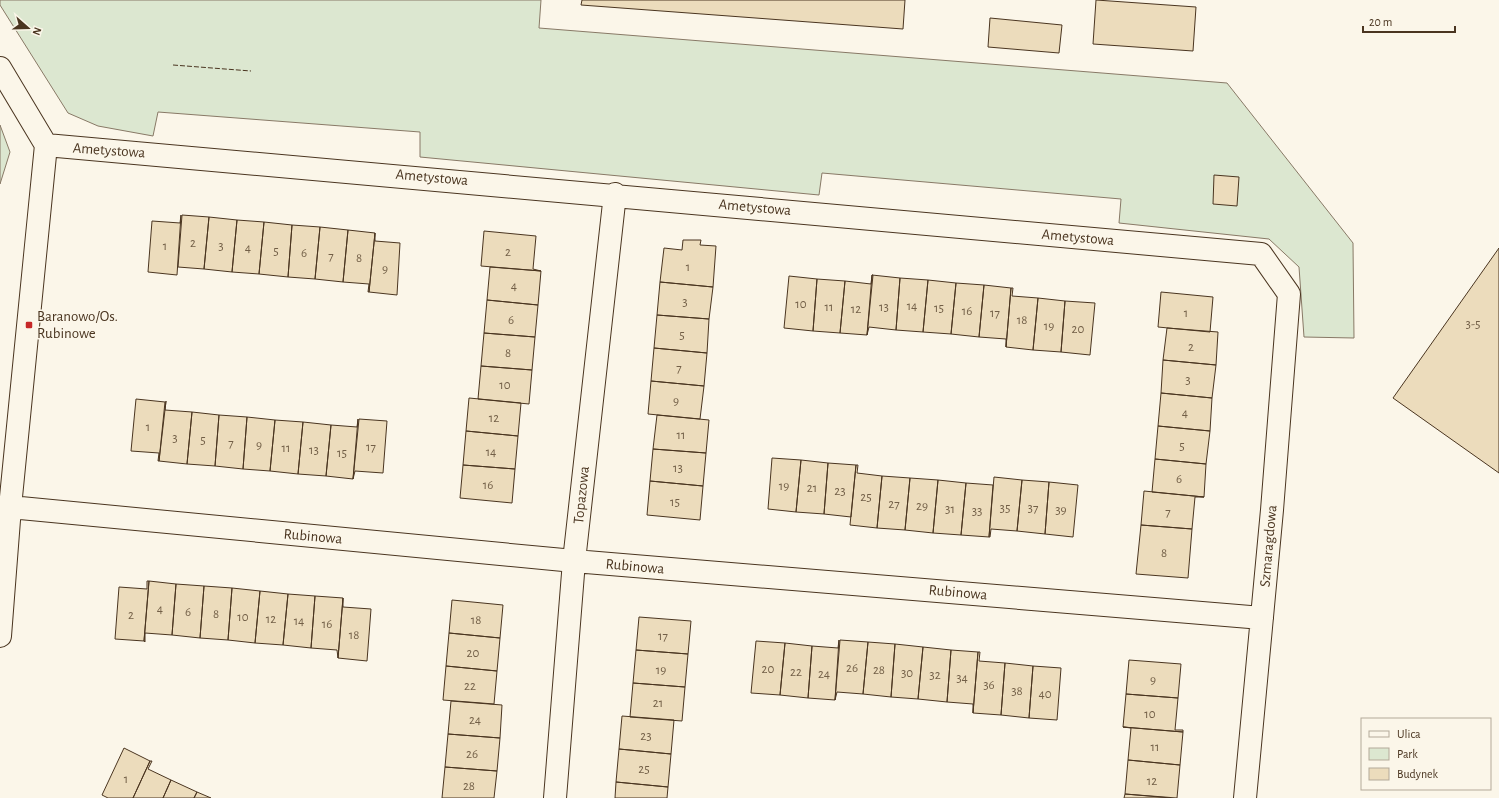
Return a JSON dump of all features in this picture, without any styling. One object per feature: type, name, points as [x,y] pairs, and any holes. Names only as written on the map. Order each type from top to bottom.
[{"type":"street","points":[[0,68],[46,145],[10,507],[3,553],[0,636]]},
{"type":"street","name":"Ametystowa","points":[[46,145],[229,159],[1261,254],[1289,294]]},
{"type":"street","name":"Topazowa","points":[[555,798],[574,561],[615,194]]},
{"type":"street","name":"Szmaragdowa","points":[[1245,798],[1262,618],[1289,294]]},
{"type":"street","name":"Rubinowa","points":[[10,507],[574,561],[1262,618]]},
{"type":"green space","points":[[0,0],[541,0],[539,28],[1227,83],[1353,243],[1354,338],[1304,337],[1299,267],[1269,239],[1119,223],[1121,199],[822,173],[819,195],[420,157],[420,132],[158,112],[153,136],[98,126],[68,113],[0,5]]},
{"type":"green space","points":[[0,125],[10,152],[0,184]]},
{"type":"building","points":[[582,0],[905,0],[903,29],[581,5]]},
{"type":"building","points":[[1096,0],[1196,7],[1193,51],[1093,44]]},
{"type":"building","points":[[990,18],[1062,25],[1059,53],[988,47]]},
{"type":"building","points":[[1214,175],[1239,177],[1237,206],[1213,204]]},
{"type":"building","points":[[181,215],[177,275],[148,272],[152,221],[180,223]]},
{"type":"building","points":[[182,215],[209,217],[204,269],[178,267]]},
{"type":"building","points":[[209,217],[237,220],[232,272],[204,269]]},
{"type":"building","points":[[237,220],[264,222],[259,274],[232,272]]},
{"type":"building","points":[[264,222],[292,225],[288,277],[259,274]]},
{"type":"building","points":[[292,225],[320,227],[315,279],[288,277]]},
{"type":"building","points":[[320,227],[348,230],[343,282],[315,279]]},
{"type":"building","points":[[348,230],[375,233],[369,292],[369,284],[343,282]]},
{"type":"building","points":[[484,231],[536,236],[533,269],[541,271],[481,266]]},
{"type":"building","points":[[375,233],[375,241],[400,243],[397,295],[369,292]]},
{"type":"building","points":[[683,240],[701,240],[700,245],[716,246],[713,287],[660,282],[664,248],[682,250]]},
{"type":"building","points":[[1499,248],[1499,473],[1393,398]]},
{"type":"building","points":[[490,267],[541,271],[538,305],[487,300]]},
{"type":"building","points":[[872,275],[900,278],[896,330],[869,327],[867,335]]},
{"type":"building","points":[[872,275],[867,335],[840,333],[845,281],[871,284]]},
{"type":"building","points":[[789,276],[817,279],[813,331],[784,328]]},
{"type":"building","points":[[900,278],[928,280],[923,332],[896,330]]},
{"type":"building","points":[[817,279],[845,281],[840,333],[813,331]]},
{"type":"building","points":[[928,280],[956,283],[951,334],[923,332]]},
{"type":"building","points":[[660,282],[713,287],[709,319],[657,315]]},
{"type":"building","points":[[956,283],[984,285],[979,337],[951,334]]},
{"type":"building","points":[[984,285],[1011,288],[1006,347],[1006,339],[979,337]]},
{"type":"building","points":[[1011,288],[1013,288],[1012,296],[1038,298],[1033,350],[1006,347]]},
{"type":"building","points":[[1161,292],[1213,297],[1210,332],[1158,327]]},
{"type":"building","points":[[1038,298],[1065,301],[1061,352],[1033,350]]},
{"type":"building","points":[[487,300],[538,305],[535,337],[484,333]]},
{"type":"building","points":[[1065,301],[1095,303],[1090,355],[1061,352]]},
{"type":"building","points":[[657,315],[709,319],[707,353],[654,348]]},
{"type":"building","points":[[1167,328],[1218,332],[1216,365],[1163,360]]},
{"type":"building","points":[[484,333],[535,337],[532,370],[481,366]]},
{"type":"building","points":[[654,348],[707,353],[704,386],[651,381]]},
{"type":"building","points":[[1163,360],[1216,365],[1212,398],[1161,393]]},
{"type":"building","points":[[481,366],[532,370],[529,404],[478,399]]},
{"type":"building","points":[[651,381],[704,386],[700,419],[648,414]]},
{"type":"building","points":[[1161,393],[1212,398],[1210,431],[1158,426]]},
{"type":"building","points":[[469,398],[521,403],[518,436],[466,431]]},
{"type":"building","points":[[136,399],[165,402],[159,461],[159,453],[131,451]]},
{"type":"building","points":[[166,401],[165,410],[192,412],[187,464],[159,461]]},
{"type":"building","points":[[192,412],[219,415],[215,466],[187,464]]},
{"type":"building","points":[[219,415],[247,417],[243,469],[215,466]]},
{"type":"building","points":[[657,415],[709,420],[706,453],[653,449]]},
{"type":"building","points":[[247,417],[275,420],[270,471],[243,469]]},
{"type":"building","points":[[358,419],[353,479],[326,476],[331,425],[357,427]]},
{"type":"building","points":[[359,419],[387,421],[383,473],[355,471],[353,479]]},
{"type":"building","points":[[275,420],[303,422],[298,474],[270,471]]},
{"type":"building","points":[[303,422],[331,425],[326,476],[298,474]]},
{"type":"building","points":[[1158,426],[1210,431],[1206,464],[1155,459]]},
{"type":"building","points":[[466,431],[518,436],[515,469],[463,465]]},
{"type":"building","points":[[653,449],[706,453],[703,486],[650,481]]},
{"type":"building","points":[[772,458],[801,460],[796,512],[768,509]]},
{"type":"building","points":[[1155,459],[1206,464],[1204,497],[1152,492]]},
{"type":"building","points":[[801,460],[828,463],[824,514],[796,512]]},
{"type":"building","points":[[828,463],[856,465],[851,517],[824,514]]},
{"type":"building","points":[[463,465],[515,469],[512,503],[460,498]]},
{"type":"building","points":[[856,465],[858,465],[857,473],[882,476],[877,528],[850,525]]},
{"type":"building","points":[[882,476],[910,478],[905,530],[877,528]]},
{"type":"building","points":[[994,477],[1022,480],[1017,531],[991,529],[989,537]]},
{"type":"building","points":[[910,478],[938,480],[933,533],[905,530]]},
{"type":"building","points":[[938,480],[966,483],[961,535],[933,533]]},
{"type":"building","points":[[1022,480],[1049,482],[1045,534],[1017,531]]},
{"type":"building","points":[[650,481],[703,486],[700,520],[647,515]]},
{"type":"building","points":[[1049,482],[1078,485],[1073,537],[1045,534]]},
{"type":"building","points":[[966,483],[993,485],[989,537],[961,535]]},
{"type":"building","points":[[1144,491],[1204,497],[1195,497],[1192,529],[1141,525]]},
{"type":"building","points":[[1141,525],[1192,529],[1188,578],[1136,574]]},
{"type":"building","points":[[147,581],[149,581],[144,641],[115,639],[119,587],[147,589]]},
{"type":"building","points":[[149,581],[176,584],[172,635],[145,633],[145,642],[144,641]]},
{"type":"building","points":[[176,584],[204,586],[200,638],[172,635]]},
{"type":"building","points":[[204,586],[232,588],[228,640],[200,638]]},
{"type":"building","points":[[232,588],[260,591],[255,643],[228,640]]},
{"type":"building","points":[[260,591],[288,594],[283,645],[255,643]]},
{"type":"building","points":[[288,594],[315,596],[311,648],[283,645]]},
{"type":"building","points":[[315,596],[343,598],[338,658],[337,650],[311,648]]},
{"type":"building","points":[[343,598],[343,607],[371,609],[367,661],[338,658]]},
{"type":"building","points":[[452,600],[503,605],[500,638],[449,633]]},
{"type":"building","points":[[639,617],[691,621],[688,654],[636,650]]},
{"type":"building","points":[[449,633],[500,638],[497,671],[446,666]]},
{"type":"building","points":[[839,640],[835,700],[808,698],[812,646],[838,648]]},
{"type":"building","points":[[840,640],[868,642],[863,694],[837,692],[835,700]]},
{"type":"building","points":[[756,641],[785,643],[780,695],[751,693]]},
{"type":"building","points":[[868,642],[895,644],[891,697],[863,694]]},
{"type":"building","points":[[785,643],[812,646],[808,698],[780,695]]},
{"type":"building","points":[[895,644],[923,647],[918,699],[891,697]]},
{"type":"building","points":[[923,647],[951,650],[947,702],[918,699]]},
{"type":"building","points":[[636,650],[688,654],[685,687],[633,683]]},
{"type":"building","points":[[951,650],[978,652],[973,713],[973,704],[947,702]]},
{"type":"building","points":[[978,652],[980,652],[979,661],[1005,663],[1001,715],[973,713]]},
{"type":"building","points":[[1129,660],[1181,664],[1178,698],[1126,694]]},
{"type":"building","points":[[1005,663],[1033,666],[1029,718],[1001,715]]},
{"type":"building","points":[[446,666],[497,671],[494,704],[443,700]]},
{"type":"building","points":[[1033,666],[1061,668],[1057,720],[1029,718]]},
{"type":"building","points":[[633,683],[685,687],[682,721],[630,717]]},
{"type":"building","points":[[1126,694],[1178,698],[1175,730],[1183,730],[1183,732],[1123,727]]},
{"type":"building","points":[[451,701],[502,705],[500,738],[448,734]]},
{"type":"building","points":[[622,716],[674,720],[671,754],[619,749]]},
{"type":"building","points":[[1123,727],[1183,732],[1180,765],[1128,760],[1131,728]]},
{"type":"building","points":[[448,734],[500,738],[497,771],[445,767]]},
{"type":"building","points":[[124,748],[150,761],[133,798],[108,798],[102,795]]},
{"type":"building","points":[[619,749],[671,754],[668,787],[616,782]]},
{"type":"building","points":[[1128,760],[1180,765],[1177,798],[1125,794]]},
{"type":"building","points":[[150,761],[152,761],[148,769],[171,780],[163,798],[133,798]]},
{"type":"building","points":[[445,767],[497,771],[494,798],[442,798]]},
{"type":"building","points":[[171,780],[197,792],[194,798],[163,798]]},
{"type":"building","points":[[616,782],[668,787],[667,798],[615,798]]},
{"type":"building","points":[[197,792],[211,798],[194,798]]},
{"type":"building","points":[[1125,794],[1171,798],[1124,798]]},
{"type":"fence","points":[[173,65],[251,71]]},
{"type":"place","name":"Baranowo/Os. Rubinowe","points":[[29,325]]}]
